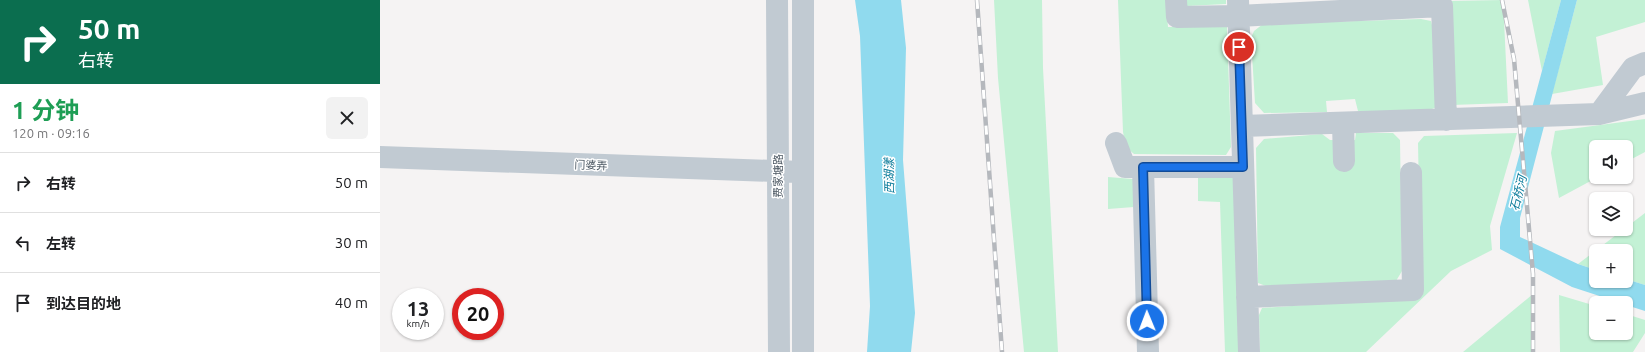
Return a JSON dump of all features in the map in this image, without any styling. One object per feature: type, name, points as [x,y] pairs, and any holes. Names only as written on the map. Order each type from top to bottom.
[{"type":"street","name":"费家塘路","points":[[777,0],[779,352]]},
{"type":"street","points":[[803,0],[803,352]]},
{"type":"street","points":[[1176,0],[1177,16],[1238,8],[1442,6],[1446,120]]},
{"type":"street","points":[[1238,8],[1249,352]]},
{"type":"street","points":[[1599,114],[1633,68],[1645,63]]},
{"type":"street","points":[[1242,126],[1599,114],[1645,103]]},
{"type":"street","points":[[1343,123],[1344,161]]},
{"type":"street","points":[[1116,143],[1125,167],[1243,167]]},
{"type":"street","name":"门婆弄","points":[[380,157],[802,172]]},
{"type":"street","points":[[1143,167],[1148,352]]},
{"type":"street","points":[[1247,297],[1413,290],[1411,173]]},
{"type":"green space","points":[[994,0],[1042,0],[1043,68],[1058,352],[1024,352],[998,78]]},
{"type":"green space","points":[[1118,0],[1166,0],[1168,27],[1227,27],[1231,147],[1226,155],[1134,154],[1126,147],[1123,132]]},
{"type":"green space","points":[[1187,0],[1226,0],[1226,4],[1187,6]]},
{"type":"green space","points":[[1503,0],[1508,103],[1452,105],[1448,1]]},
{"type":"green space","points":[[1528,0],[1561,0],[1542,71]]},
{"type":"green space","points":[[1577,0],[1645,0],[1645,22],[1596,37],[1603,85],[1552,94]]},
{"type":"green space","points":[[1421,19],[1431,21],[1433,29],[1437,107],[1427,111],[1358,111],[1355,99],[1326,101],[1327,112],[1264,113],[1255,103],[1251,38],[1254,31],[1263,24]]},
{"type":"green space","points":[[1645,119],[1645,152],[1633,158],[1633,140],[1589,140],[1589,182],[1559,198],[1551,153],[1555,131]]},
{"type":"green space","points":[[1356,133],[1393,133],[1400,140],[1402,271],[1396,281],[1271,288],[1258,283],[1256,148],[1264,139],[1322,134],[1330,140],[1355,140]]},
{"type":"green space","points":[[1517,133],[1490,226],[1492,250],[1451,271],[1366,352],[1260,352],[1259,315],[1262,308],[1421,297],[1418,143],[1424,136]]},
{"type":"green space","points":[[1108,177],[1133,179],[1134,207],[1108,209]]},
{"type":"green space","points":[[1198,177],[1234,178],[1239,352],[1225,352],[1220,202],[1198,201]]},
{"type":"green space","points":[[1645,213],[1645,285],[1633,281],[1633,244],[1604,244],[1615,236],[1633,236],[1633,222]]},
{"type":"green space","points":[[1589,256],[1589,268],[1578,264]]},
{"type":"green space","points":[[1533,294],[1532,352],[1463,352]]},
{"type":"green space","points":[[1559,295],[1589,304],[1589,340],[1633,340],[1633,316],[1645,320],[1645,333],[1633,352],[1560,352]]},
{"type":"water","name":"西湖漾","points":[[855,0],[901,0],[906,48],[903,160],[915,313],[911,352],[867,352],[870,306],[860,36]]},
{"type":"water","name":"石桥河","points":[[1561,0],[1577,0],[1520,218],[1520,237],[1589,268],[1589,288],[1633,288],[1633,281],[1645,285],[1645,311],[1633,307],[1633,296],[1600,296],[1572,287],[1500,249],[1500,227]]},
{"type":"railway","points":[[977,0],[1002,352]]},
{"type":"railway","points":[[1502,0],[1514,59],[1533,274],[1533,352]]},
{"type":"route","points":[[1147,321],[1143,167],[1243,167],[1239,47]]}]
